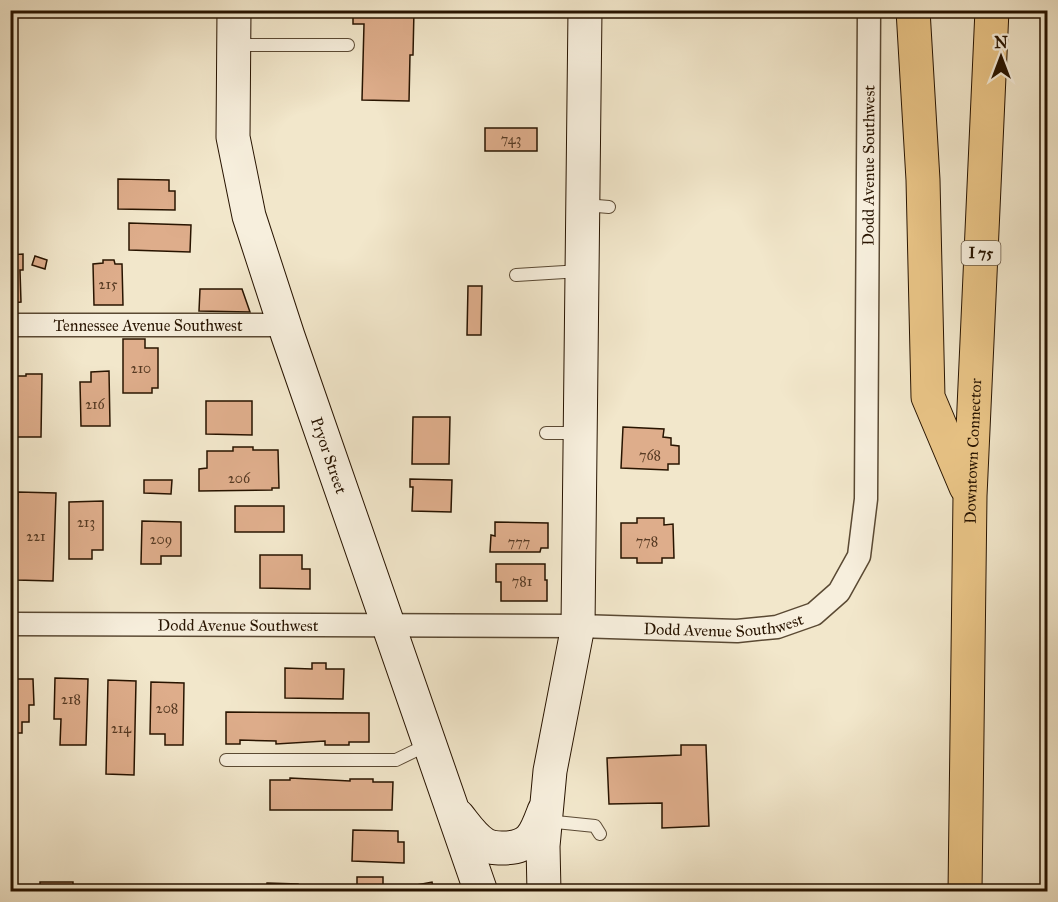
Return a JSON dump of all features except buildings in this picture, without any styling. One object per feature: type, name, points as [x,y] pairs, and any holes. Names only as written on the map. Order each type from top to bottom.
[{"type":"highway","points":[[913,10],[923,180],[928,398],[970,496]]},
{"type":"highway","name":"Downtown Connector","points":[[964,891],[970,496],[992,10]]},
{"type":"main road","name":"Pryor Street","points":[[234,10],[233,137],[249,216],[481,891]]},
{"type":"main road","points":[[544,891],[543,846],[550,771],[578,626],[583,271],[597,206],[585,10]]},
{"type":"main road","points":[[453,810],[474,836],[492,848],[509,848],[527,842],[546,813]]},
{"type":"street","name":"Dodd Avenue Southwest","points":[[10,624],[578,626],[736,631],[777,627],[814,614],[838,592],[859,556],[867,499],[869,10]]},
{"type":"street","name":"Tennessee Avenue Southwest","points":[[10,325],[285,325]]},
{"type":"lane","points":[[234,45],[348,45]]},
{"type":"lane","points":[[516,275],[583,271]]},
{"type":"lane","points":[[546,433],[580,433]]},
{"type":"lane","points":[[226,760],[396,760],[430,743]]},
{"type":"lane","points":[[546,813],[595,826],[600,834]]}]
